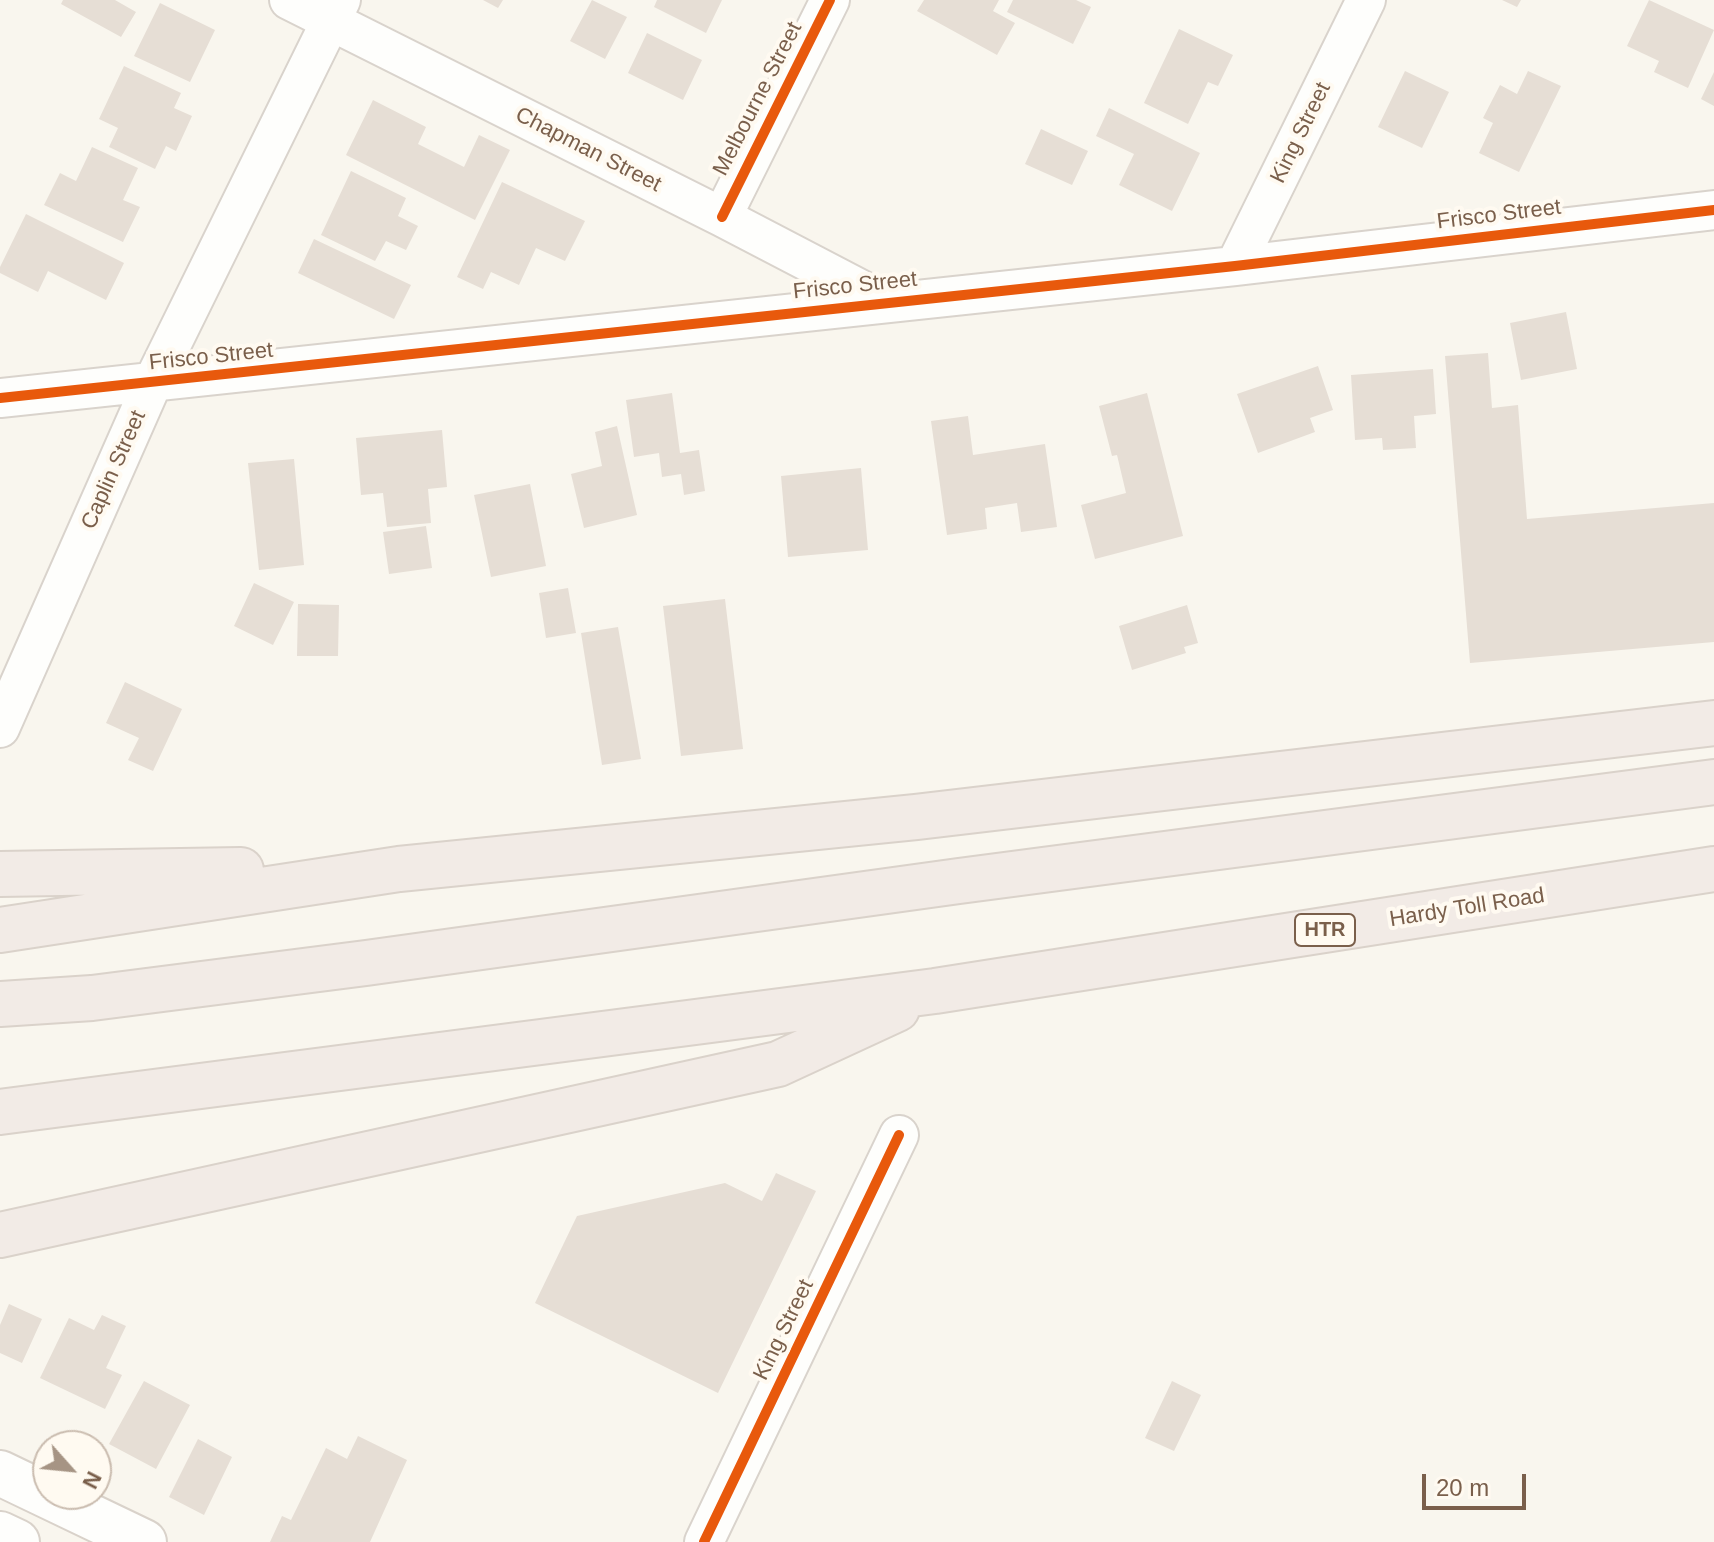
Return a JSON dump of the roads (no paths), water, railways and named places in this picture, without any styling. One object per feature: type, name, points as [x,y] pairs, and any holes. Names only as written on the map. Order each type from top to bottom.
[{"type":"highway","points":[[0,930],[399,869],[916,817],[1714,723]]},
{"type":"highway","points":[[0,1004],[92,998],[366,963],[1714,782]]},
{"type":"highway","points":[[0,874],[399,869]]},
{"type":"highway","name":"Hardy Toll Road","points":[[935,991],[1714,869]]},
{"type":"highway","points":[[21,1109],[935,991]]},
{"type":"highway","points":[[0,1235],[778,1064],[935,991]]},
{"type":"main road","points":[[0,1473],[144,1542]]},
{"type":"main road","points":[[0,1534],[17,1542]]},
{"type":"street","name":"Chapman Street","points":[[289,0],[336,11],[885,302]]},
{"type":"street","name":"Melbourne Street","points":[[722,217],[830,0]]},
{"type":"street","name":"King Street","points":[[1235,266],[1366,0]]},
{"type":"street","name":"Caplin Street","points":[[0,728],[152,384],[336,11]]},
{"type":"street","name":"Frisco Street","points":[[0,398],[1235,266],[1714,210]]},
{"type":"street","name":"King Street","points":[[704,1542],[899,1135]]}]
